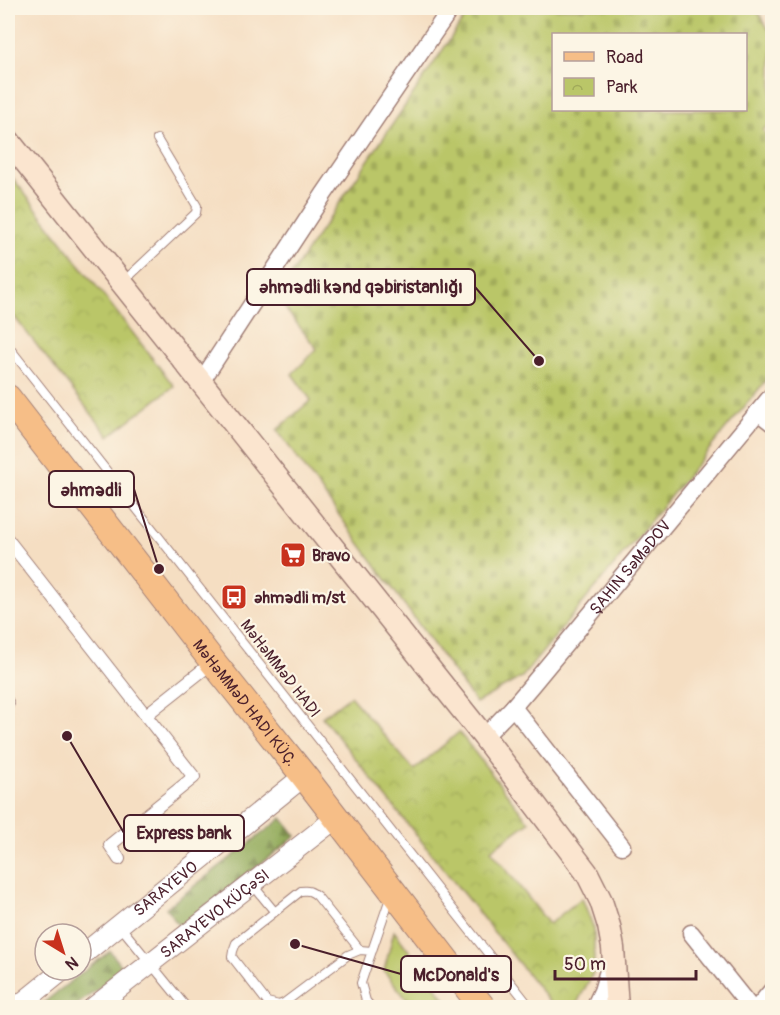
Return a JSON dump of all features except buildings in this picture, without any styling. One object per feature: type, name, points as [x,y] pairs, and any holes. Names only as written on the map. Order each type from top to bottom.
[{"type":"main road","points":[[8,140],[484,737],[587,873],[601,901],[609,926],[613,948],[617,1008]]},
{"type":"main road","name":"MƏHƏMMƏD HADI KÜÇ.","points":[[8,398],[483,1008]]},
{"type":"street","points":[[201,382],[324,194],[450,8]]},
{"type":"street","name":"ŞAHIN SƏMƏDOV","points":[[484,737],[513,707],[772,395]]},
{"type":"street","points":[[758,412],[772,423]]},
{"type":"street","points":[[8,540],[194,777],[110,845],[119,859]]},
{"type":"street","points":[[146,715],[213,662]]},
{"type":"street","points":[[513,707],[622,846]]},
{"type":"street","name":"SARAYEVO","points":[[93,946],[304,776]]},
{"type":"street","name":"SARAYEVO KÜÇƏSI","points":[[93,1008],[336,818]]},
{"type":"street","points":[[691,933],[751,1008]]},
{"type":"street","points":[[594,1008],[609,972],[613,948]]},
{"type":"street","points":[[16,1008],[48,982]]},
{"type":"street","points":[[757,1008],[772,990]]},
{"type":"lane","points":[[122,283],[196,213],[197,206],[157,139]]},
{"type":"lane","name":"MƏHƏMMƏD HADI","points":[[8,346],[531,1008]]},
{"type":"lane","points":[[252,884],[274,911]]},
{"type":"lane","points":[[360,950],[312,891],[307,890],[301,891],[274,911],[236,943],[232,957],[267,1002],[279,1005],[348,955],[360,950],[372,951]]},
{"type":"lane","points":[[372,1008],[366,1001],[361,983],[393,891]]},
{"type":"lane","points":[[120,925],[187,1008]]},
{"type":"green space","points":[[471,8],[752,8],[760,15],[772,35],[772,123],[763,130],[772,144],[772,373],[522,677],[476,703],[277,430],[311,400],[292,374],[317,349],[276,297]]},
{"type":"green space","points":[[8,172],[174,386],[109,436],[8,309]]},
{"type":"green space","points":[[350,696],[414,770],[459,732],[529,822],[491,850],[549,924],[582,898],[594,929],[594,971],[575,1007],[554,1007],[322,717]]},
{"type":"green space","points":[[282,818],[296,836],[180,927],[166,908]]},
{"type":"green space","points":[[394,931],[451,1007],[413,1007],[384,971]]},
{"type":"green space","points":[[110,951],[124,969],[74,1007],[38,1007],[70,982],[93,982],[93,964]]},
{"type":"place","name":"Əhmədli kənd qəbiristanlığı","points":[[539,361]]},
{"type":"place","name":"Bravo","points":[[293,555]]},
{"type":"place","name":"Əhmədli","points":[[159,569]]},
{"type":"place","name":"Əhmədli m/st","points":[[234,597]]},
{"type":"place","name":"Express bank","points":[[67,736]]},
{"type":"place","name":"McDonald's","points":[[295,944]]}]
